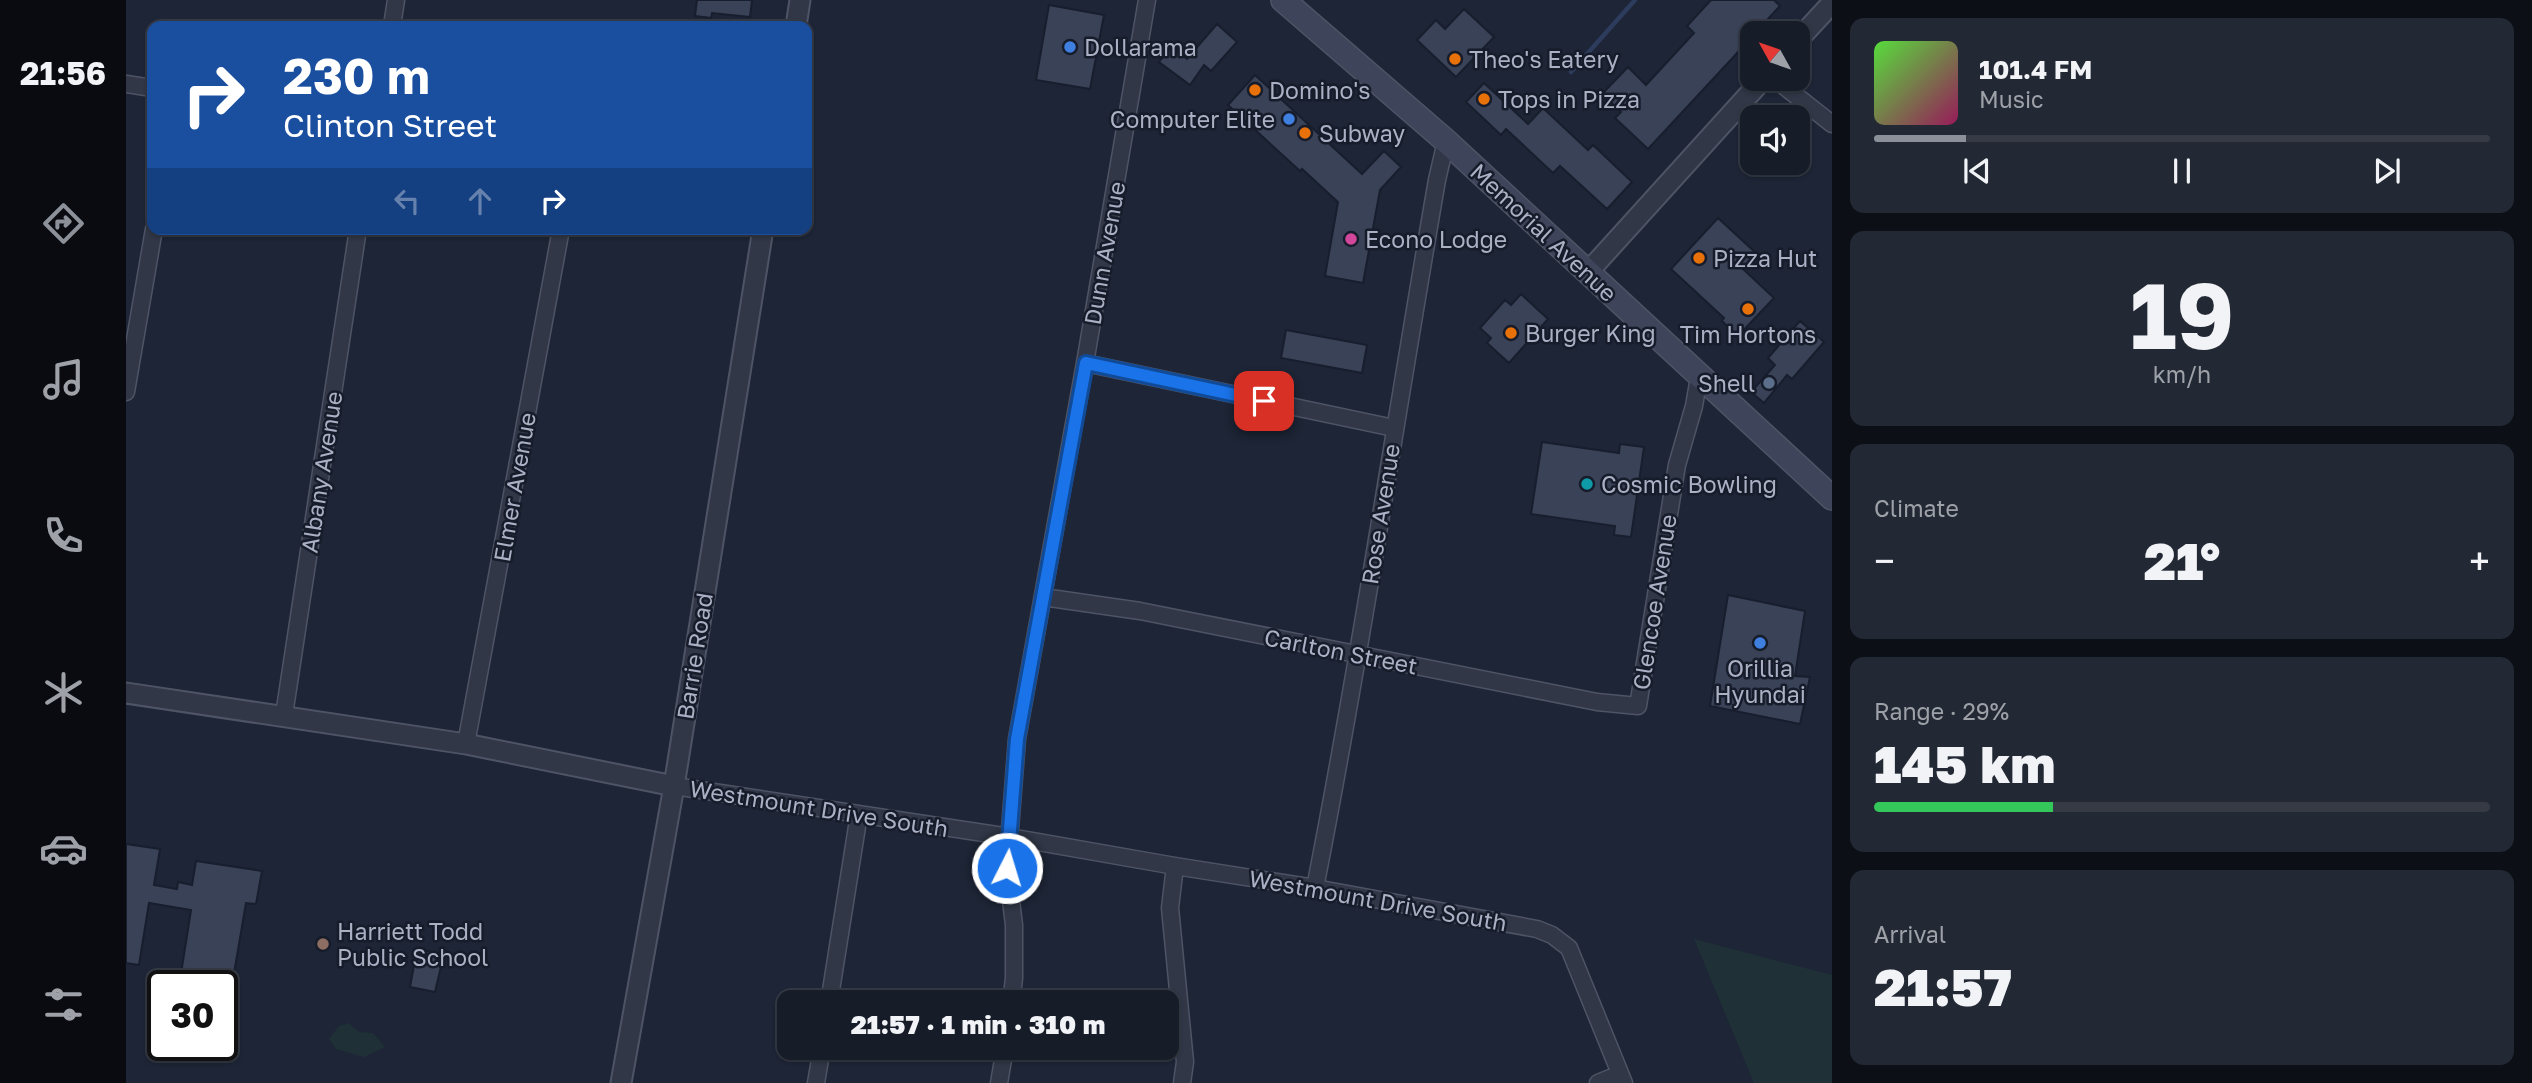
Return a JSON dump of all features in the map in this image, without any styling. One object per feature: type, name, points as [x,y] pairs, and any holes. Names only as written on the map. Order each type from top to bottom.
[{"type":"main road","name":"Memorial Avenue","points":[[1283,0],[1446,141],[1832,498]]},
{"type":"street","points":[[393,21],[396,0]]},
{"type":"street","points":[[797,21],[800,0]]},
{"type":"street","name":"Dunn Avenue","points":[[1013,990],[1014,925],[1007,868],[1017,739],[1086,363],[1147,0]]},
{"type":"street","points":[[1810,27],[1832,4]]},
{"type":"street","points":[[126,84],[147,87]]},
{"type":"street","points":[[1588,272],[1752,91]]},
{"type":"street","points":[[1790,91],[1832,124]]},
{"type":"street","name":"Rose Avenue","points":[[1315,888],[1359,654],[1394,428],[1438,172],[1446,141]]},
{"type":"street","points":[[126,392],[153,235]]},
{"type":"street","name":"Albany Avenue","points":[[284,715],[357,235]]},
{"type":"street","name":"Elmer Avenue","points":[[466,744],[560,235]]},
{"type":"street","name":"Barrie Road","points":[[621,1083],[674,786],[762,235]]},
{"type":"street","points":[[1086,363],[1394,428]]},
{"type":"street","name":"Glencoe Avenue","points":[[1638,706],[1677,466],[1695,406],[1699,377]]},
{"type":"street","name":"Carlton Street","points":[[1043,597],[1140,611],[1597,702],[1638,706]]},
{"type":"street","name":"Westmount Drive South","points":[[126,693],[466,744],[674,786],[1010,837],[1525,926],[1564,942],[1573,956],[1622,1078]]},
{"type":"street","points":[[831,990],[859,814]]},
{"type":"street","points":[[1175,866],[1170,908],[1185,1062],[1182,1083]]},
{"type":"street","points":[[816,1083],[820,1060]]},
{"type":"street","points":[[999,1083],[1003,1060]]},
{"type":"street","points":[[1598,1083],[1622,1078]]},
{"type":"shaded area","points":[[1694,939],[1832,975],[1832,1083],[1754,1083]]},
{"type":"shaded area","points":[[349,1023],[359,1032],[373,1033],[385,1047],[364,1057],[336,1049],[329,1039],[339,1026]]},
{"type":"building","points":[[697,0],[752,0],[750,17],[712,13],[711,18],[695,16]]},
{"type":"building","points":[[1711,0],[1774,0],[1780,6],[1766,21],[1740,21],[1740,50],[1648,149],[1615,118],[1621,112],[1602,94],[1628,67],[1646,85],[1694,33],[1687,26]]},
{"type":"building","name":"Dollarama","points":[[1049,5],[1104,15],[1090,89],[1036,80]]},
{"type":"building","name":"Theo's Eatery","points":[[1464,9],[1494,37],[1456,77],[1417,40],[1436,20],[1445,29]]},
{"type":"building","points":[[1217,24],[1237,42],[1211,71],[1204,65],[1190,85],[1159,62],[1171,47],[1187,59]]},
{"type":"building","points":[[1255,75],[1362,174],[1384,151],[1401,167],[1380,190],[1363,283],[1325,276],[1338,202],[1228,105]]},
{"type":"building","points":[[1484,83],[1528,124],[1543,108],[1588,150],[1593,145],[1632,182],[1607,209],[1560,166],[1553,173],[1506,129],[1501,135],[1466,102]]},
{"type":"building","points":[[1718,218],[1757,254],[1743,269],[1774,298],[1738,336],[1722,321],[1724,318],[1671,269]]},
{"type":"building","name":"Burger King","points":[[1521,294],[1548,319],[1509,363],[1487,343],[1491,338],[1480,328],[1505,300],[1511,305]]},
{"type":"building","points":[[1800,321],[1824,342],[1792,379],[1787,375],[1764,403],[1751,392],[1775,365],[1768,358]]},
{"type":"building","points":[[1286,330],[1367,345],[1362,373],[1281,358]]},
{"type":"building","name":"Cosmic Bowling","points":[[1542,442],[1619,453],[1620,444],[1644,447],[1631,537],[1614,535],[1615,526],[1531,514]]},
{"type":"building","name":"Orillia Hyundai","points":[[1728,595],[1805,611],[1795,676],[1810,677],[1800,724],[1710,706]]},
{"type":"building","points":[[126,844],[160,849],[154,885],[177,889],[178,882],[192,885],[196,861],[262,871],[256,904],[246,903],[235,970],[182,970],[191,910],[149,903],[139,965],[126,963]]},
{"type":"building","points":[[417,949],[444,954],[435,992],[410,987]]},
{"type":"waterway","points":[[1571,72],[1635,0]]},
{"type":"place","name":"Dollarama","points":[[1070,47]]},
{"type":"place","name":"Theo's Eatery","points":[[1455,59]]},
{"type":"place","name":"Domino's","points":[[1255,90]]},
{"type":"place","name":"Tops in Pizza","points":[[1484,99]]},
{"type":"place","name":"Computer Elite","points":[[1289,119]]},
{"type":"place","name":"Subway","points":[[1305,133]]},
{"type":"place","name":"Econo Lodge","points":[[1351,239]]},
{"type":"place","name":"Pizza Hut","points":[[1699,258]]},
{"type":"place","name":"Tim Hortons","points":[[1748,309]]},
{"type":"place","name":"Burger King","points":[[1511,333]]},
{"type":"place","name":"Shell","points":[[1769,383]]},
{"type":"place","name":"Cosmic Bowling","points":[[1587,484]]},
{"type":"place","name":"Orillia Hyundai","points":[[1760,643]]},
{"type":"place","name":"Harriett Todd Public School","points":[[323,944]]},
{"type":"route","points":[[1007,868],[1017,739],[1086,363],[1264,401]]}]
